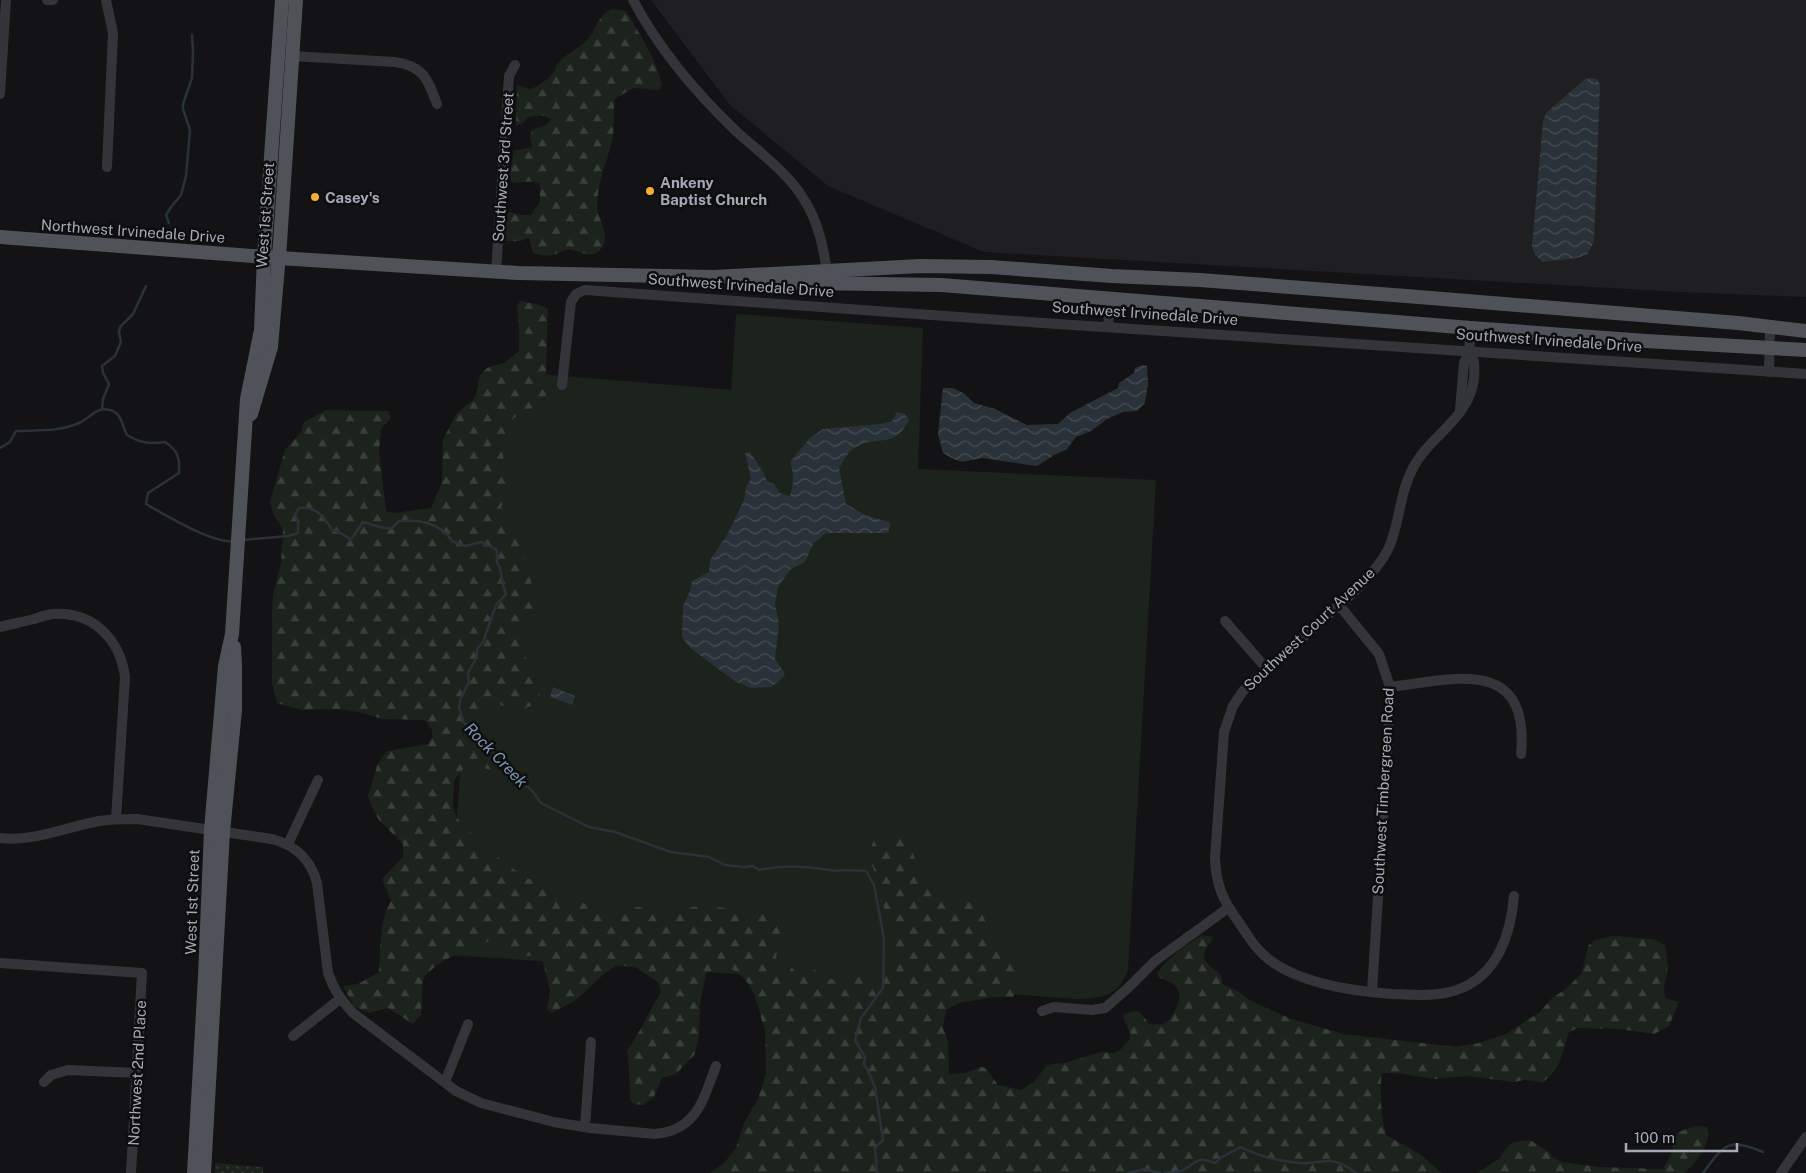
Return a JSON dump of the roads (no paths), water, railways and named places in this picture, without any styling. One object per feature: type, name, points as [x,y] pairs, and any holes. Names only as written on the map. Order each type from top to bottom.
[{"type":"main road","name":"West 1st Street","points":[[204,1173],[225,666],[232,634],[248,385],[261,330],[264,257],[282,0]]},
{"type":"main road","name":"West 1st Street","points":[[246,429],[271,347],[279,258],[296,0]]},
{"type":"main road","name":"Northwest Irvinedale Drive","points":[[0,238],[264,257]]},
{"type":"main road","name":"Southwest Irvinedale Drive","points":[[264,257],[496,272],[828,278],[1646,341],[1806,350]]},
{"type":"main road","name":"Southwest Irvinedale Drive","points":[[828,278],[920,266],[991,267],[1200,280],[1406,296],[1806,331]]},
{"type":"main road","name":"West 1st Street","points":[[194,1173],[205,976],[217,831]]},
{"type":"street","points":[[0,94],[6,0]]},
{"type":"street","points":[[47,0],[53,0]]},
{"type":"street","points":[[106,0],[113,33],[107,167]]},
{"type":"street","points":[[633,0],[662,46],[692,84],[725,120],[789,181],[803,198],[818,230],[828,278]]},
{"type":"street","points":[[292,56],[395,62],[411,66],[422,73],[437,104]]},
{"type":"street","name":"Southwest 3rd Street","points":[[496,272],[510,76],[515,65]]},
{"type":"street","name":"Southwest Irvinedale Drive","points":[[562,385],[571,302],[576,294],[585,290],[1806,374]]},
{"type":"street","points":[[1108,327],[1110,300]]},
{"type":"street","points":[[1770,327],[1770,372]]},
{"type":"street","name":"Southwest Court Avenue","points":[[1471,328],[1470,351],[1464,362],[1460,411],[1451,424],[1433,441],[1413,468],[1406,482],[1390,545],[1383,557],[1366,580],[1243,691],[1229,714],[1224,732],[1215,858],[1218,883],[1228,908],[1258,950],[1281,966],[1322,983],[1372,992],[1426,995],[1455,991],[1470,984],[1493,963],[1502,948],[1511,923],[1514,896]]},
{"type":"street","name":"Southwest Timbergreen Road","points":[[1339,605],[1379,654],[1390,687],[1372,992]]},
{"type":"street","points":[[0,627],[50,614],[78,616],[102,630],[119,651],[124,664],[125,677],[116,819]]},
{"type":"street","points":[[1225,621],[1267,669]]},
{"type":"street","points":[[1390,687],[1465,678],[1490,682],[1511,697],[1518,711],[1522,726],[1521,754]]},
{"type":"street","points":[[288,844],[318,780]]},
{"type":"street","points":[[0,838],[27,838],[98,822],[116,819],[137,819],[272,839],[288,844],[300,853],[314,873],[317,883],[328,973],[333,988],[340,999],[353,1013],[456,1091],[480,1104],[585,1127],[655,1134],[665,1133],[679,1128],[691,1119],[699,1109],[716,1066]]},
{"type":"street","points":[[1042,1011],[1054,1007],[1092,1010],[1105,1008],[1155,961],[1228,908]]},
{"type":"street","name":"Northwest 2nd Place","points":[[0,963],[142,972],[131,1173]]},
{"type":"street","points":[[293,1036],[340,999]]},
{"type":"street","points":[[445,1082],[468,1024]]},
{"type":"street","points":[[585,1127],[591,1042]]},
{"type":"street","points":[[44,1082],[51,1074],[68,1070],[137,1073]]},
{"type":"street","points":[[1781,1173],[1806,1137]]},
{"type":"water","points":[[1590,78],[1597,79],[1600,85],[1594,241],[1588,254],[1577,258],[1543,262],[1535,255],[1532,246],[1543,121],[1546,113],[1584,80]]},
{"type":"water","points":[[1142,365],[1147,366],[1148,384],[1145,403],[1137,411],[1123,412],[1107,419],[1091,431],[1076,437],[1066,450],[1037,466],[983,458],[960,461],[943,453],[938,434],[943,388],[953,388],[965,394],[974,403],[995,409],[1027,425],[1058,424],[1070,413],[1118,388],[1119,383],[1134,373],[1135,368]]},
{"type":"water","points":[[897,412],[905,414],[909,420],[897,435],[890,439],[861,444],[847,455],[839,468],[846,504],[865,515],[891,523],[888,533],[826,533],[813,544],[805,562],[791,569],[778,587],[775,604],[779,624],[775,659],[785,674],[771,687],[751,688],[736,682],[689,647],[682,637],[683,606],[690,591],[692,581],[709,572],[710,560],[727,535],[744,500],[746,486],[751,479],[745,453],[750,452],[767,481],[774,484],[780,493],[790,496],[793,479],[790,462],[809,439],[823,429],[881,424],[892,421]]},
{"type":"water","points":[[553,687],[575,696],[572,705],[550,697]]},
{"type":"waterway","points":[[169,223],[166,215],[181,195],[186,176],[190,130],[183,104],[192,78],[192,35]]},
{"type":"waterway","points":[[102,409],[103,399],[109,384],[103,373],[102,366],[115,356],[121,342],[120,327],[133,314],[146,286]]},
{"type":"waterway","name":"Rock Creek","points":[[0,448],[10,442],[16,431],[63,428],[79,423],[101,410],[110,410],[117,414],[127,435],[145,442],[165,442],[173,448],[177,455],[179,473],[148,493],[146,504],[202,534],[225,541],[234,541]]},
{"type":"waterway","name":"Rock Creek","points":[[242,540],[288,536],[298,533],[298,521],[295,515],[299,508],[305,508],[314,510],[326,520],[332,530],[341,533],[351,540],[363,522],[384,528],[392,528],[399,521],[414,521],[435,526],[442,530],[452,541],[466,546],[481,542],[497,550],[497,563],[500,567],[506,594],[496,605],[483,642],[477,649],[477,657],[468,673],[469,682],[460,700],[459,708],[464,723],[472,727],[541,803],[589,827],[615,832],[671,852],[709,857],[725,865],[753,866],[759,870],[808,867],[837,871],[866,871],[874,885],[884,939],[883,988],[861,1018],[855,1040],[865,1057],[864,1065],[875,1087],[883,1140],[875,1148],[877,1173]]},
{"type":"waterway","name":"Rock Creek","points":[[1703,1173],[1716,1156],[1728,1146],[1742,1145],[1763,1152]]},
{"type":"waterway","name":"Rock Creek","points":[[1165,1173],[1181,1171],[1201,1160],[1215,1163],[1241,1147],[1262,1156],[1286,1161],[1305,1163],[1332,1161],[1356,1173]]},
{"type":"waterway","name":"Rock Creek","points":[[1128,1173],[1145,1169],[1160,1173]]},
{"type":"place","name":"Ankeny Baptist Church","points":[[650,191]]},
{"type":"place","name":"Casey's","points":[[315,197]]}]
